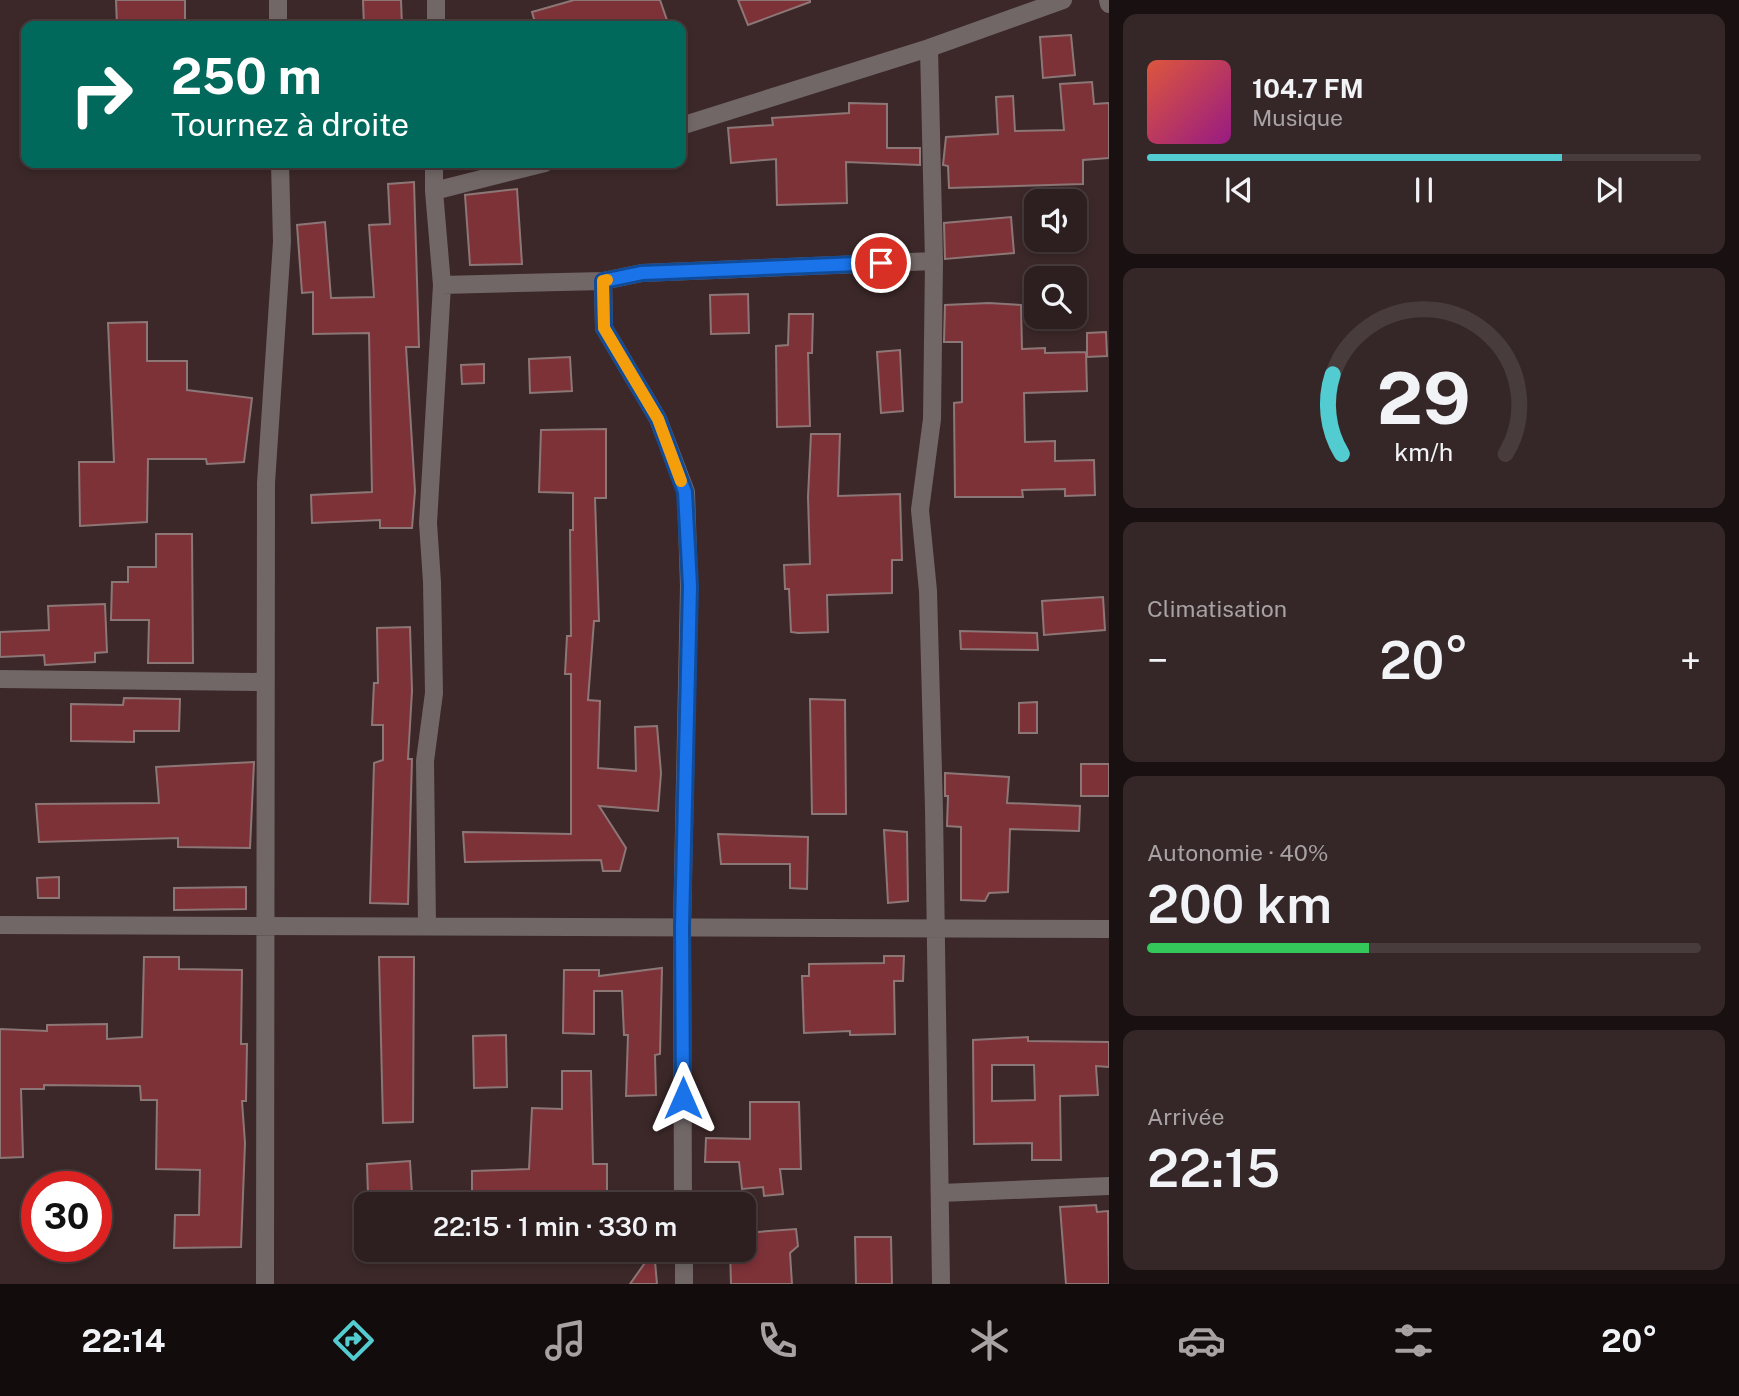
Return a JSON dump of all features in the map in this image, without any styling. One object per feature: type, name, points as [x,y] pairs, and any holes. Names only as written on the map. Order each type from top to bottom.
[{"type":"street","points":[[278,0],[278,21]]},
{"type":"street","points":[[436,0],[436,21]]},
{"type":"street","points":[[686,123],[929,48],[1063,0]]},
{"type":"street","points":[[929,48],[934,261],[932,419],[920,510],[928,591],[941,1284]]},
{"type":"street","points":[[265,1284],[266,483],[282,242],[280,168]]},
{"type":"street","points":[[427,926],[425,761],[434,693],[428,523],[442,285],[433,191],[434,168]]},
{"type":"street","points":[[433,191],[524,168]]},
{"type":"street","points":[[442,285],[603,281],[642,273],[934,261]]},
{"type":"street","points":[[603,281],[604,328],[658,419],[685,492],[690,586],[682,927],[683,1192]]},
{"type":"street","points":[[0,678],[265,682]]},
{"type":"street","points":[[0,925],[1109,929]]},
{"type":"street","points":[[941,1193],[1109,1186]]},
{"type":"street","points":[[684,1262],[684,1284]]},
{"type":"building","points":[[116,0],[185,0],[185,21],[117,21]]},
{"type":"building","points":[[363,0],[401,0],[402,21],[364,21]]},
{"type":"building","points":[[574,0],[660,0],[667,21],[535,21],[532,12]]},
{"type":"building","points":[[738,0],[810,0],[810,2],[748,25]]},
{"type":"building","points":[[1071,35],[1075,75],[1043,78],[1040,37]]},
{"type":"building","points":[[1092,82],[1094,104],[1109,103],[1109,158],[1083,160],[1083,184],[949,188],[948,166],[943,165],[946,137],[998,134],[996,97],[1013,96],[1015,131],[1064,130],[1060,84]]},
{"type":"building","points":[[849,103],[887,104],[887,148],[920,148],[920,165],[846,162],[847,203],[777,205],[776,159],[731,163],[728,128],[773,125],[772,118],[849,113]]},
{"type":"building","points":[[414,182],[419,347],[406,347],[415,491],[412,528],[380,528],[380,520],[312,523],[311,495],[372,492],[369,333],[313,334],[313,292],[302,293],[297,225],[325,222],[331,298],[374,297],[369,225],[390,224],[388,184]]},
{"type":"building","points":[[517,189],[522,264],[470,265],[465,195]]},
{"type":"building","points":[[1011,217],[1014,253],[945,259],[944,223]]},
{"type":"building","points":[[748,294],[749,333],[711,334],[710,295]]},
{"type":"building","points":[[945,305],[1021,305],[1022,349],[1045,348],[1045,353],[1086,352],[1087,391],[1024,393],[1025,442],[1055,441],[1055,461],[1094,460],[1095,495],[1065,496],[1065,489],[1022,490],[1023,497],[955,497],[954,403],[962,402],[962,342],[944,342]]},
{"type":"building","points":[[789,314],[813,314],[812,353],[808,353],[810,426],[777,427],[776,346],[788,345]]},
{"type":"building","points":[[147,322],[147,361],[187,361],[187,390],[252,398],[244,462],[207,464],[206,459],[148,459],[147,522],[80,526],[79,462],[114,462],[108,323]]},
{"type":"building","points":[[1106,332],[1107,356],[1087,357],[1087,333]]},
{"type":"building","points":[[900,350],[903,411],[881,413],[877,352]]},
{"type":"building","points":[[570,357],[572,391],[530,393],[529,359]]},
{"type":"building","points":[[484,364],[484,383],[462,384],[461,365]]},
{"type":"building","points":[[606,429],[606,498],[595,498],[599,621],[594,621],[588,700],[600,701],[598,768],[636,771],[635,727],[657,726],[661,773],[658,811],[599,806],[626,848],[620,871],[603,871],[601,860],[465,862],[463,832],[571,834],[571,674],[565,674],[567,636],[571,636],[570,530],[573,530],[573,493],[539,492],[541,430]]},
{"type":"building","points":[[811,434],[840,434],[838,496],[900,494],[902,560],[892,560],[892,593],[827,595],[828,632],[798,633],[791,632],[789,589],[785,589],[784,565],[810,564],[808,497]]},
{"type":"building","points":[[156,534],[192,534],[193,663],[148,663],[149,620],[111,620],[112,582],[128,582],[128,567],[156,567]]},
{"type":"building","points":[[1103,597],[1105,630],[1044,635],[1042,601]]},
{"type":"building","points":[[105,604],[107,652],[95,653],[95,662],[45,665],[44,655],[0,657],[0,632],[49,630],[48,606]]},
{"type":"building","points":[[410,627],[412,691],[408,759],[412,759],[408,904],[370,903],[374,763],[383,760],[383,725],[372,725],[374,683],[378,683],[377,628]]},
{"type":"building","points":[[960,631],[1037,633],[1038,650],[961,649]]},
{"type":"building","points":[[124,698],[180,699],[179,731],[134,731],[134,742],[71,741],[71,704],[123,705]]},
{"type":"building","points":[[810,699],[845,700],[846,814],[812,814]]},
{"type":"building","points":[[1037,702],[1037,733],[1019,733],[1019,703]]},
{"type":"building","points":[[254,762],[250,848],[178,847],[178,838],[39,842],[36,804],[159,803],[156,767]]},
{"type":"building","points":[[1081,764],[1109,764],[1109,796],[1081,796]]},
{"type":"building","points":[[945,773],[1009,777],[1007,803],[1080,806],[1079,831],[1010,829],[1008,892],[989,893],[985,901],[961,900],[961,827],[947,826],[948,796],[945,796]]},
{"type":"building","points":[[884,830],[907,832],[908,901],[888,903]]},
{"type":"building","points":[[718,834],[808,837],[807,889],[790,888],[790,864],[721,864]]},
{"type":"building","points":[[59,877],[59,898],[38,898],[37,878]]},
{"type":"building","points":[[246,887],[246,909],[174,910],[174,888]]},
{"type":"building","points":[[884,956],[904,956],[903,981],[894,981],[895,1034],[850,1035],[850,1031],[804,1033],[802,976],[809,976],[809,964],[884,963]]},
{"type":"building","points":[[144,957],[179,957],[179,969],[242,970],[241,1044],[247,1044],[246,1101],[242,1101],[245,1143],[241,1247],[174,1248],[175,1215],[199,1215],[200,1170],[156,1169],[157,1100],[141,1100],[140,1086],[44,1085],[44,1089],[21,1089],[23,1157],[0,1158],[0,1029],[47,1031],[47,1025],[107,1024],[107,1039],[142,1037]]},
{"type":"building","points":[[379,957],[414,957],[413,1122],[383,1123]]},
{"type":"building","points":[[662,968],[660,1054],[655,1055],[656,1095],[626,1096],[628,1035],[624,1035],[622,991],[594,991],[594,1034],[563,1033],[564,970],[599,970],[599,976]]},
{"type":"building","points":[[506,1035],[507,1087],[474,1088],[473,1036]]},
{"type":"building","points":[[1028,1037],[1028,1041],[1109,1042],[1109,1067],[1096,1066],[1098,1095],[1060,1096],[1061,1160],[1032,1160],[1032,1143],[974,1144],[973,1040]],"holes":[[[992,1065],[1034,1065],[1035,1100],[992,1101]]]},
{"type":"building","points":[[562,1071],[591,1071],[593,1164],[607,1164],[607,1192],[472,1192],[472,1171],[529,1169],[532,1108],[562,1109]]},
{"type":"building","points":[[750,1102],[799,1102],[801,1169],[780,1169],[783,1194],[764,1196],[763,1187],[742,1189],[739,1162],[705,1162],[706,1138],[750,1139]]},
{"type":"building","points":[[410,1161],[412,1192],[368,1192],[367,1164]]},
{"type":"building","points":[[1096,1205],[1097,1212],[1108,1211],[1109,1284],[1066,1284],[1060,1207]]},
{"type":"building","points":[[796,1229],[798,1246],[790,1253],[792,1284],[731,1284],[730,1262],[756,1262],[756,1232]]},
{"type":"building","points":[[855,1237],[891,1237],[892,1284],[856,1284]]},
{"type":"building","points":[[646,1262],[655,1262],[657,1284],[630,1284]]},
{"type":"slow traffic","points":[[607,280],[603,281],[604,328],[658,419],[681,481]]},
{"type":"route","points":[[683,1098],[682,927],[690,586],[685,492],[658,419],[604,328],[603,281],[642,273],[881,263]]}]
